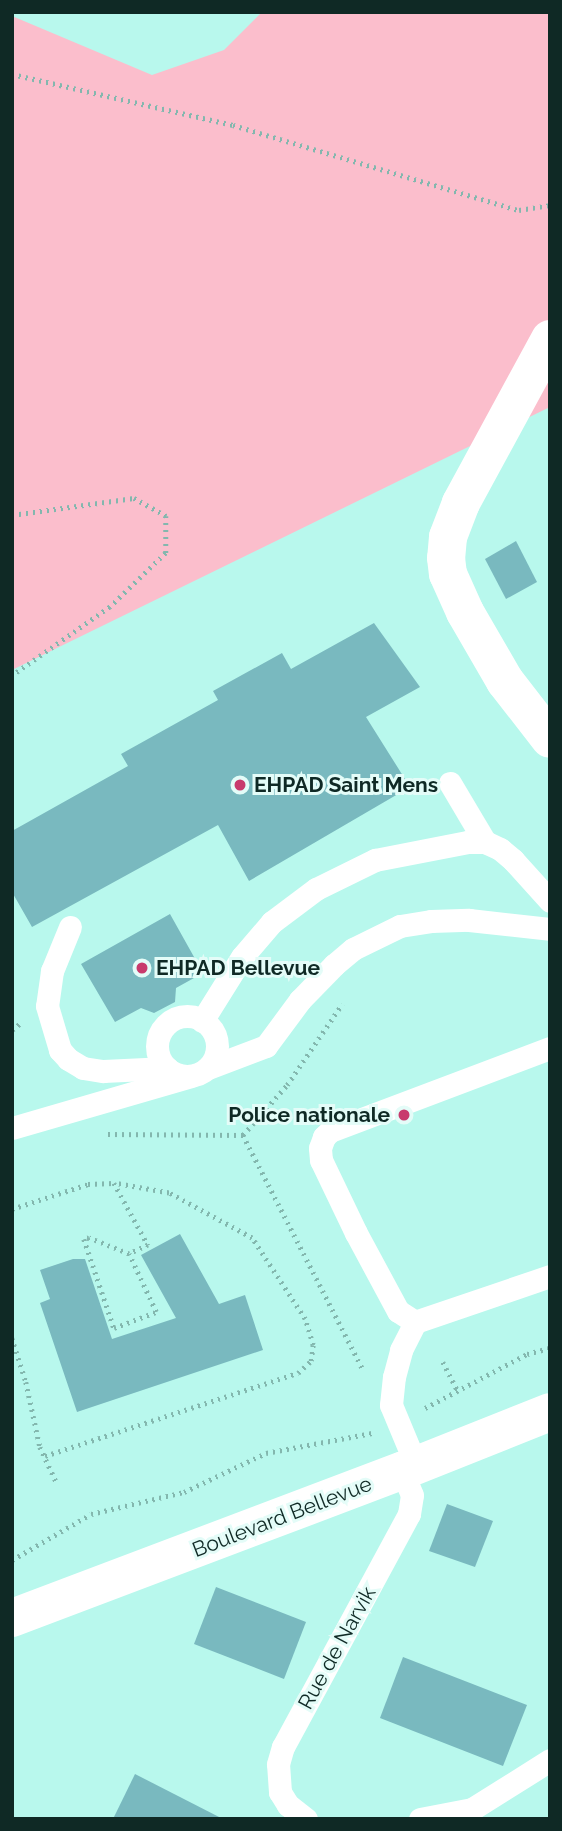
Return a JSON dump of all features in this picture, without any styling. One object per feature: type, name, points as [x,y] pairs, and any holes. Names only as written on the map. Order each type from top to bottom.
[{"type":"street","points":[[550,339],[461,503],[448,537],[446,558],[448,574],[478,635],[505,681],[550,739]]},
{"type":"street","name":"Boulevard Bellevue","points":[[12,1618],[550,1412]]},
{"type":"lane","points":[[450,783],[485,842]]},
{"type":"lane","points":[[202,1021],[242,957],[272,922],[316,888],[395,854],[468,842],[485,842],[500,849],[513,860],[550,901]]},
{"type":"lane","points":[[12,1128],[200,1072],[266,1046],[321,976],[353,949],[400,926],[431,921],[469,920],[550,929]]},
{"type":"lane","points":[[70,927],[52,971],[47,1006],[60,1050],[68,1059],[83,1068],[103,1071],[167,1068],[182,1076],[200,1072],[214,1060],[217,1042],[214,1032],[202,1021],[189,1016],[178,1017],[162,1029],[157,1048],[167,1068]]},
{"type":"lane","points":[[550,1048],[330,1131],[324,1137],[321,1160],[398,1311],[415,1322],[550,1276]]},
{"type":"lane","name":"Rue de Narvik","points":[[306,1819],[288,1805],[280,1792],[278,1764],[284,1747],[409,1514],[412,1495],[409,1468],[391,1405],[401,1350],[415,1322]]},
{"type":"lane","points":[[420,1819],[468,1814],[550,1760]]},
{"type":"path","points":[[12,74],[233,125],[519,210],[550,205]]},
{"type":"path","points":[[12,515],[134,498],[166,516],[166,553],[110,607],[12,676]]},
{"type":"path","points":[[107,1134],[243,1135],[287,1085],[342,1004],[321,976]]},
{"type":"path","points":[[243,1135],[365,1373]]},
{"type":"path","points":[[12,1209],[88,1184],[114,1183],[169,1193],[252,1238],[305,1320],[313,1345],[311,1361],[298,1373],[45,1456]]},
{"type":"path","points":[[114,1183],[148,1245],[129,1255]]},
{"type":"path","points":[[89,1238],[129,1255],[156,1312],[114,1328],[84,1239],[89,1238]]},
{"type":"path","points":[[12,1338],[45,1456],[57,1483]]},
{"type":"path","points":[[443,1362],[457,1390],[527,1354],[550,1348]]},
{"type":"path","points":[[12,1560],[91,1514],[184,1492],[266,1452],[377,1432],[374,1420]]},
{"type":"shaded area","points":[[262,12],[550,12],[550,407],[12,670],[12,16],[152,75],[224,50]]},
{"type":"building","points":[[516,541],[537,582],[506,599],[485,559]]},
{"type":"building","name":"EHPAD Saint Mens","points":[[374,623],[420,687],[366,717],[410,787],[249,881],[218,825],[32,927],[12,892],[12,831],[128,766],[121,754],[218,700],[213,691],[282,653],[291,669]]},
{"type":"building","name":"EHPAD Bellevue","points":[[170,914],[203,973],[176,988],[175,1002],[154,1013],[141,1008],[115,1022],[81,964]]},
{"type":"building","points":[[180,1234],[219,1304],[245,1295],[263,1350],[77,1412],[40,1303],[50,1299],[40,1270],[73,1259],[85,1259],[112,1339],[176,1318],[141,1255]]},
{"type":"building","points":[[447,1504],[493,1521],[475,1567],[429,1551]]},
{"type":"building","points":[[216,1587],[306,1622],[284,1679],[194,1644]]},
{"type":"building","points":[[403,1657],[527,1705],[503,1766],[380,1718]]},
{"type":"building","points":[[135,1774],[223,1819],[113,1819]]},
{"type":"place","name":"EHPAD Saint Mens","points":[[240,785]]},
{"type":"place","name":"EHPAD Bellevue","points":[[142,968]]},
{"type":"place","name":"Police nationale","points":[[404,1115]]}]
